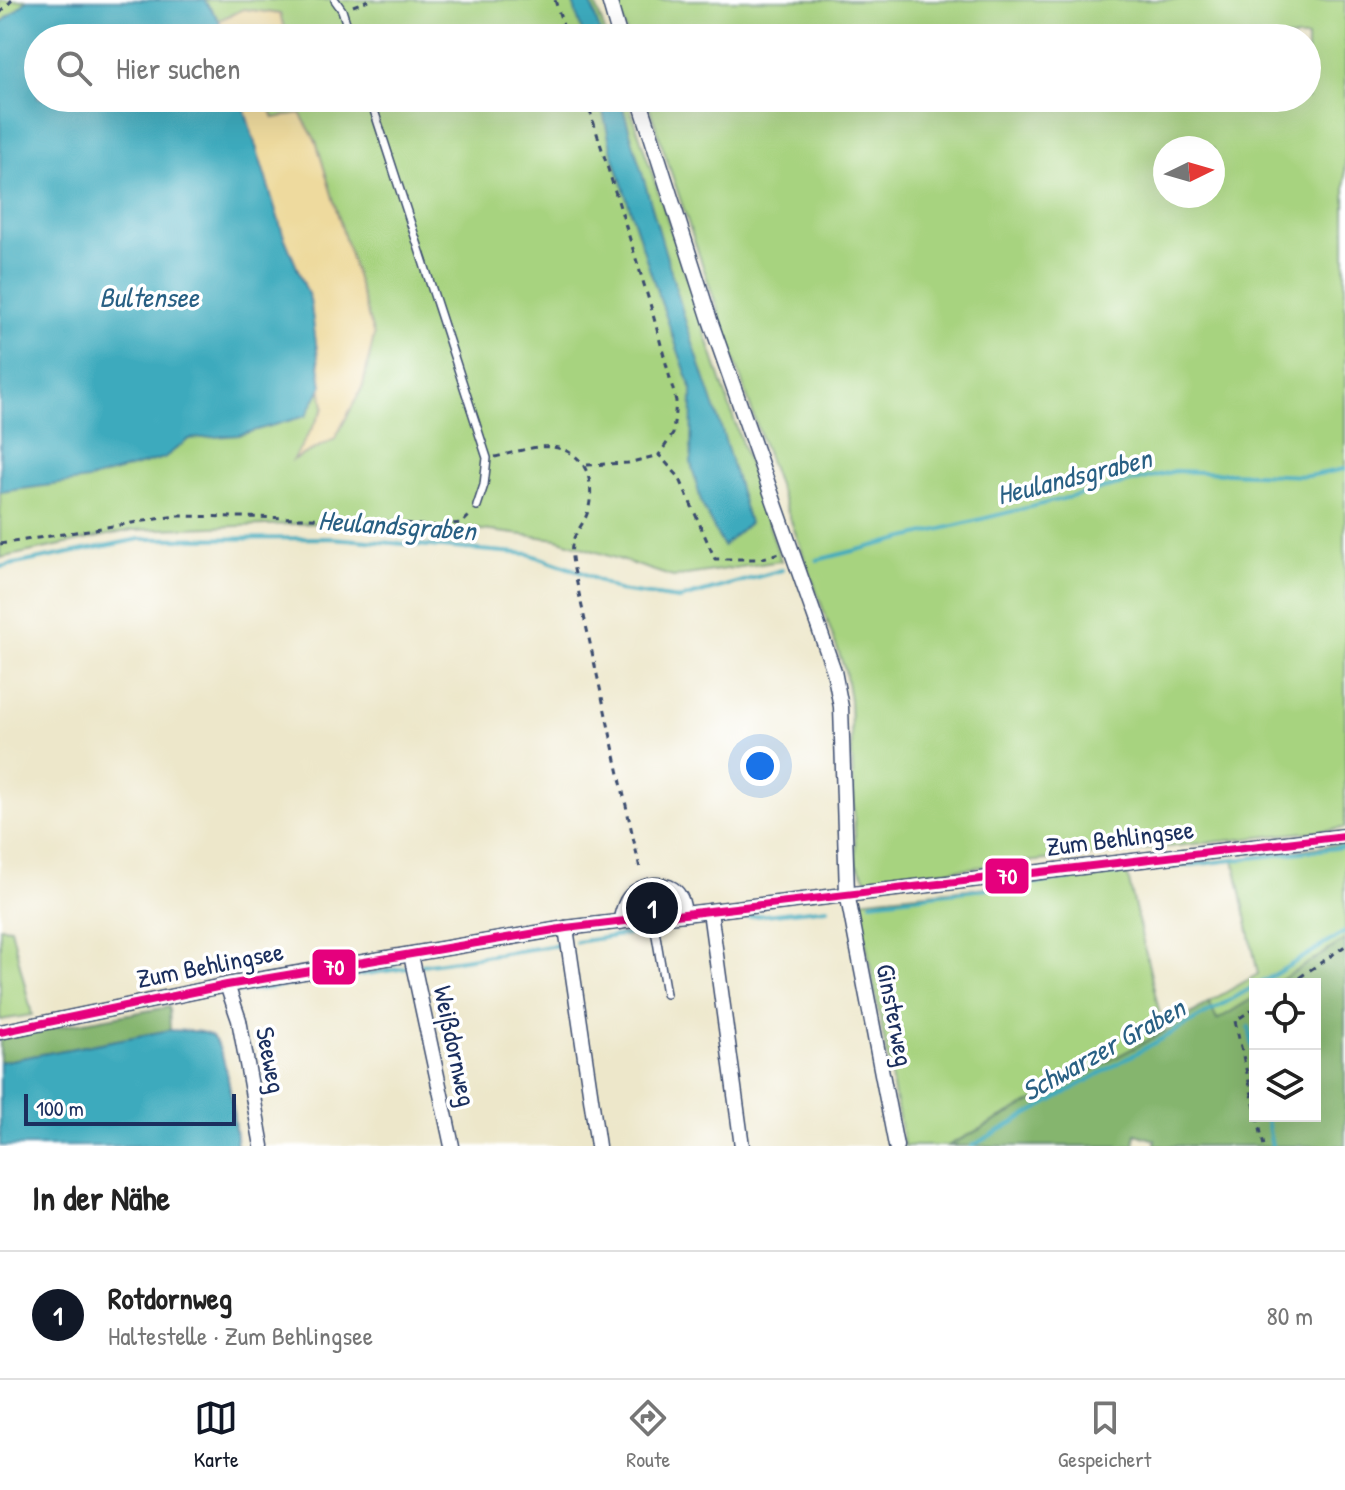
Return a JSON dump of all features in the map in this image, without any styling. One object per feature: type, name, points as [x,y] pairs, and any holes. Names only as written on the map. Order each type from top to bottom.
[{"type":"street","points":[[609,0],[616,24]]},
{"type":"street","name":"Ginsterweg","points":[[643,112],[710,320],[834,671],[841,707],[847,893],[896,1146]]},
{"type":"street","name":"Zum Behlingsee","points":[[0,1032],[227,985],[566,928],[1345,836]]},
{"type":"street","points":[[620,922],[628,899],[645,887],[656,884],[672,887],[681,898],[684,914]]},
{"type":"street","points":[[710,911],[742,1146]]},
{"type":"street","points":[[566,928],[598,1146]]},
{"type":"street","name":"Weißdornweg","points":[[411,955],[452,1146]]},
{"type":"street","name":"Seeweg","points":[[227,985],[239,1020],[262,1146]]},
{"type":"lane","points":[[335,0],[346,24]]},
{"type":"lane","points":[[375,112],[487,458],[484,485],[477,506]]},
{"type":"lane","points":[[653,918],[666,994]]},
{"type":"path","points":[[0,13],[12,0]]},
{"type":"path","points":[[342,10],[368,0]]},
{"type":"path","points":[[555,0],[563,24]]},
{"type":"path","points":[[586,465],[628,463],[659,455],[673,434],[676,401],[651,307],[590,112]]},
{"type":"path","points":[[487,458],[539,447],[560,449],[576,456],[586,465],[590,485],[588,511],[572,544],[578,589],[645,887]]},
{"type":"path","points":[[659,455],[679,477],[715,559],[760,559],[792,550]]},
{"type":"path","points":[[0,544],[176,516],[366,519],[446,525],[462,523],[477,506]]},
{"type":"path","points":[[1299,978],[1345,946]]},
{"type":"path","points":[[1249,1012],[1235,1021],[1249,1082]]},
{"type":"path","points":[[1258,1122],[1264,1146]]},
{"type":"green space","points":[[0,0],[594,0],[602,24],[24,24],[24,112],[632,112],[781,561],[673,577],[557,539],[474,529],[425,531],[321,523],[132,530],[0,558]]},
{"type":"green space","points":[[616,0],[1345,0],[1345,828],[867,879],[856,864],[850,700],[845,670],[761,438],[651,112],[1321,112],[1321,24],[624,24]]},
{"type":"green space","points":[[1345,843],[1345,940],[1285,978],[1251,978],[1258,974],[1234,859]]},
{"type":"green space","points":[[1127,873],[1164,1032],[948,1146],[904,1146],[858,900]]},
{"type":"green space","points":[[0,927],[11,928],[32,1015],[0,1020]]},
{"type":"green space","points":[[1345,940],[1345,1146],[1155,1146],[1155,1140],[1136,1134],[1134,1146],[948,1146],[1164,1032],[1209,1002],[1217,1020],[1249,1001],[1249,1122],[1321,1122],[1321,978],[1285,978]]},
{"type":"green space","points":[[1249,979],[1249,1001],[1217,1021],[1209,1002]]},
{"type":"green space","points":[[169,1007],[170,1030],[0,1062],[0,1037]]},
{"type":"sand","points":[[244,9],[280,14],[283,24],[220,24],[219,20]]},
{"type":"sand","points":[[245,112],[272,112],[274,118],[300,113],[316,141],[374,336],[363,386],[335,439],[293,460],[324,408],[310,299],[283,234]]},
{"type":"water","name":"Bultensee","points":[[28,0],[204,0],[220,24],[24,24],[24,112],[245,112],[283,234],[310,299],[322,386],[306,416],[239,435],[189,439],[164,458],[88,480],[0,492],[0,24]]},
{"type":"water","points":[[572,0],[590,0],[598,24],[580,24]]},
{"type":"water","points":[[603,112],[624,112],[749,523],[723,546],[702,505],[691,463],[692,390],[612,152]]},
{"type":"water","points":[[170,1030],[203,1033],[212,1037],[218,1045],[230,1088],[237,1146],[0,1146],[0,1062]]},
{"type":"waterway","name":"Heulandsgraben","points":[[817,560],[1175,471],[1308,476],[1345,469]]},
{"type":"waterway","name":"Heulandsgraben","points":[[0,567],[140,539],[331,538],[529,554],[583,573],[619,591],[679,599],[782,570]]},
{"type":"waterway","points":[[871,902],[1345,847]]},
{"type":"waterway","points":[[720,920],[828,908]]},
{"type":"waterway","points":[[663,929],[702,923]]},
{"type":"waterway","points":[[576,942],[648,931]]},
{"type":"waterway","name":"Schwarzer Graben","points":[[1269,978],[1345,932]]},
{"type":"waterway","points":[[422,965],[558,945]]},
{"type":"waterway","points":[[337,978],[407,968]]},
{"type":"waterway","points":[[240,992],[304,983]]},
{"type":"waterway","name":"Schwarzer Graben","points":[[972,1146],[1249,989]]},
{"type":"waterway","points":[[1267,1122],[1272,1146]]},
{"type":"transit line","name":"70","points":[[0,1032],[227,985],[566,928],[1345,836]]},
{"type":"place","name":"Rotdornweg","points":[[652,908]]}]
